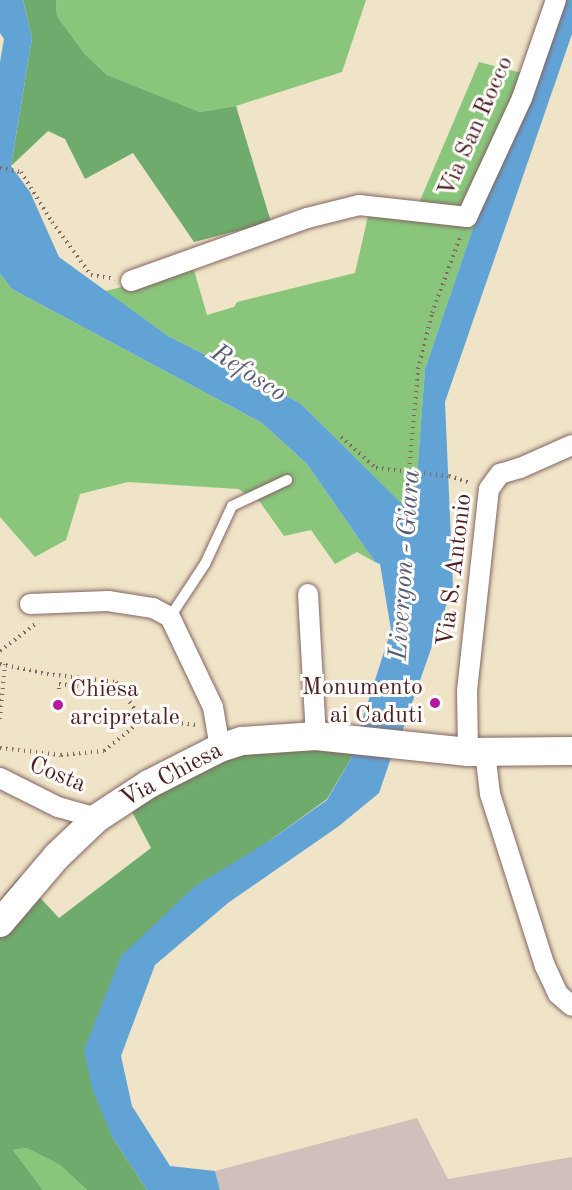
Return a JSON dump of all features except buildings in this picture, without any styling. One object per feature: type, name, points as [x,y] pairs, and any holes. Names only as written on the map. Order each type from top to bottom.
[{"type":"main road","name":"Via Chiesa","points":[[0,923],[57,856],[97,818],[219,738],[242,741],[316,736],[368,743],[477,752],[572,751]]},
{"type":"street","name":"Via San Rocco","points":[[130,281],[307,218],[359,205],[467,217],[522,98],[556,0]]},
{"type":"street","name":"Via S. Antonio","points":[[572,445],[520,468],[500,474],[489,489],[467,691],[477,752],[545,966],[558,994],[572,1006]]},
{"type":"street","points":[[308,594],[316,736]]},
{"type":"street","points":[[37,603],[108,601],[153,608],[170,616],[213,707],[219,738]]},
{"type":"street","name":"Costa","points":[[0,778],[58,807],[97,818]]},
{"type":"lane","points":[[170,616],[205,564],[232,506],[287,480]]},
{"type":"path","points":[[0,168],[21,172],[52,222],[91,275],[130,281]]},
{"type":"path","points":[[406,506],[411,472],[418,369],[432,313],[467,217]]},
{"type":"path","points":[[341,437],[376,468],[449,476]]},
{"type":"path","points":[[0,651],[39,621],[37,603]]},
{"type":"path","points":[[0,719],[2,664],[47,674],[116,682],[142,720]]},
{"type":"path","points":[[59,689],[59,684],[100,688],[101,680]]},
{"type":"path","points":[[110,716],[142,720],[219,738]]},
{"type":"path","points":[[0,748],[61,755],[104,751],[142,720]]},
{"type":"shaded area","points":[[417,1118],[448,1179],[572,1157],[572,1190],[220,1190],[215,1171]]},
{"type":"green space","points":[[23,0],[56,0],[57,16],[84,53],[107,75],[200,112],[236,106],[271,222],[194,242],[133,153],[85,179],[65,139],[48,131],[11,166],[32,38]]},
{"type":"green space","points":[[56,0],[366,0],[342,72],[236,106],[200,112],[107,75],[84,53],[57,16]]},
{"type":"green space","points":[[479,62],[526,74],[425,369],[414,517],[300,403],[168,336],[105,291],[194,270],[207,315],[234,307],[237,302],[355,273],[368,216],[413,217]]},
{"type":"green space","points":[[0,274],[12,289],[262,423],[307,464],[375,562],[357,552],[335,564],[311,530],[284,536],[260,502],[238,489],[128,482],[80,494],[66,540],[35,557],[0,517]]},
{"type":"green space","points":[[291,747],[354,753],[327,799],[121,956],[112,1137],[147,1190],[87,1190],[60,1165],[26,1148],[13,1150],[43,1190],[0,1190],[0,900],[20,876],[59,918],[151,848],[129,806],[196,759]]},
{"type":"green space","points":[[26,1148],[60,1165],[87,1190],[43,1190],[13,1150]]},
{"type":"water","name":"Livergon - Giara","points":[[0,0],[23,0],[32,38],[11,166],[30,192],[59,257],[168,336],[300,403],[414,516],[425,369],[551,0],[572,0],[572,34],[445,402],[453,586],[402,732],[360,727],[391,630],[380,564],[375,562],[307,464],[262,423],[12,289],[0,274],[0,62],[4,39],[0,33]]},
{"type":"water","points":[[354,753],[391,758],[379,793],[339,826],[228,903],[155,965],[121,1056],[132,1106],[170,1166],[215,1171],[220,1190],[147,1190],[112,1137],[92,1088],[84,1050],[121,956],[195,886],[269,841],[327,800]]},
{"type":"place","name":"Monumento ai Caduti","points":[[435,703]]},
{"type":"place","name":"Chiesa arcipretale","points":[[58,705]]},
{"type":"water label","name":"Refosco","points":[[248,374]]}]
